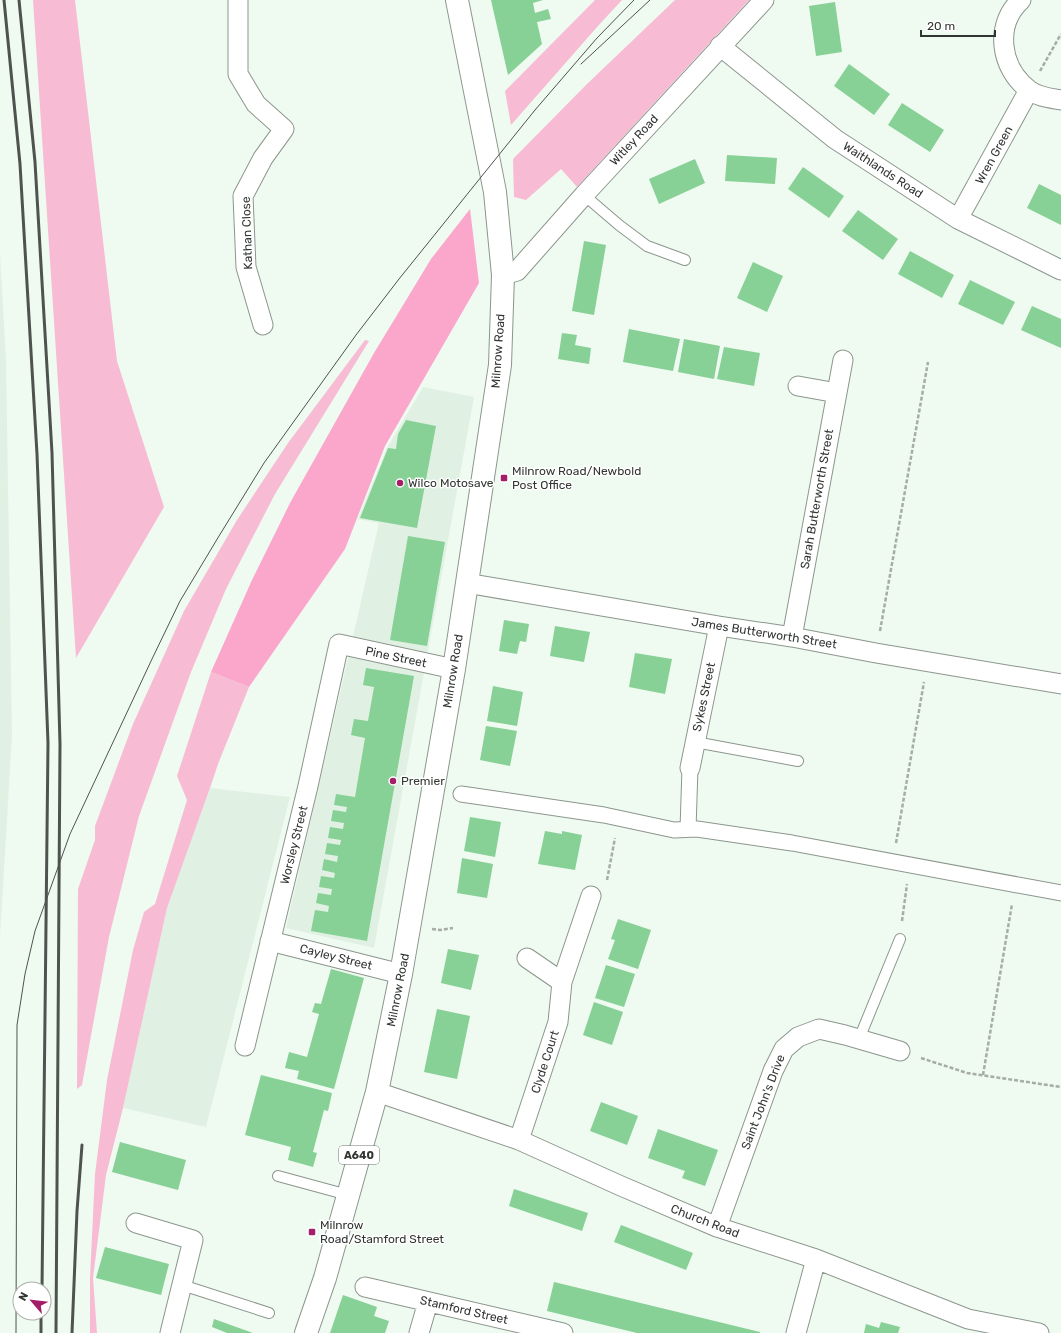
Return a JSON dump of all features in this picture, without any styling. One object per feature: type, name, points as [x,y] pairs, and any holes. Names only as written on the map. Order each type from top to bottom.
[{"type":"main road","name":"Milnrow Road","points":[[306,1333],[325,1278],[377,1092],[401,974],[454,669],[500,365],[503,275],[495,192],[457,0]]},
{"type":"street","name":"Kathan Close","points":[[238,0],[238,74],[256,104],[284,129],[264,158],[243,196],[246,267],[263,325]]},
{"type":"street","name":"Witley Road","points":[[503,275],[518,271],[584,195],[764,0]]},
{"type":"street","points":[[1022,0],[1016,5],[1007,22],[1003,41],[1006,60],[1015,77],[1029,90],[1045,98],[1061,100]]},
{"type":"street","name":"Waithlands Road","points":[[720,46],[836,139],[958,219],[1061,270]]},
{"type":"street","name":"Wren Green","points":[[958,219],[1029,90]]},
{"type":"street","name":"Sarah Butterworth Street","points":[[792,637],[843,360]]},
{"type":"street","points":[[798,386],[837,393]]},
{"type":"street","name":"James Butterworth Street","points":[[466,583],[792,637],[927,662],[1061,684]]},
{"type":"street","name":"Sykes Street","points":[[690,768],[719,626]]},
{"type":"street","name":"Pine Street","points":[[339,644],[454,669]]},
{"type":"street","name":"Worsley Street","points":[[245,1046],[308,786],[339,644]]},
{"type":"street","points":[[688,830],[690,768]]},
{"type":"street","points":[[461,794],[618,818],[674,830],[697,829],[792,843],[1061,893]]},
{"type":"street","name":"Clyde Court","points":[[519,1140],[558,1022],[562,982],[591,896]]},
{"type":"street","name":"Cayley Street","points":[[270,941],[401,974]]},
{"type":"street","points":[[527,958],[562,982]]},
{"type":"street","name":"Saint John's Drive","points":[[717,1227],[773,1071],[784,1050],[798,1037],[819,1029],[900,1051]]},
{"type":"street","name":"Church Road","points":[[377,1092],[519,1140],[717,1227],[816,1259],[966,1326],[1039,1333]]},
{"type":"street","points":[[136,1223],[194,1240],[170,1333]]},
{"type":"street","points":[[796,1333],[816,1259]]},
{"type":"street","name":"Stamford Street","points":[[365,1287],[563,1333]]},
{"type":"street","points":[[419,1333],[428,1302]]},
{"type":"lane","points":[[584,195],[619,225],[647,246],[685,260]]},
{"type":"lane","points":[[695,742],[798,760]]},
{"type":"lane","points":[[859,1039],[900,939]]},
{"type":"lane","points":[[278,1176],[348,1195]]},
{"type":"lane","points":[[182,1285],[269,1313]]},
{"type":"path","points":[[1029,90],[1061,34]]},
{"type":"path","points":[[876,653],[928,362]]},
{"type":"path","points":[[892,861],[927,662]]},
{"type":"path","points":[[591,896],[606,884],[618,818]]},
{"type":"path","points":[[900,939],[910,864]]},
{"type":"path","points":[[983,1075],[1015,885]]},
{"type":"path","points":[[900,1051],[967,1073],[1061,1087]]},
{"type":"shaded area","points":[[33,0],[75,0],[117,361],[164,507],[76,658]]},
{"type":"shaded area","points":[[595,0],[622,0],[511,125],[505,91]]},
{"type":"shaded area","points":[[675,0],[749,0],[577,187],[561,169],[526,200],[514,197],[513,159],[587,84]]},
{"type":"shaded area","points":[[470,209],[479,283],[385,446],[345,549],[249,687],[211,672],[252,580],[290,503],[374,353],[431,259]]},
{"type":"shaded area","points":[[0,253],[6,361],[12,735],[0,937]]},
{"type":"shaded area","points":[[365,340],[369,341],[275,494],[226,589],[191,672],[139,816],[109,937],[82,1085],[77,1089],[78,889],[95,840],[95,826],[133,724],[184,611],[237,520],[288,443]]},
{"type":"shaded area","points":[[423,387],[474,397],[374,948],[286,928],[379,523],[358,519],[387,448]]},
{"type":"shaded area","points":[[211,672],[249,687],[218,764],[167,908],[123,1108],[106,1175],[93,1278],[97,1333],[90,1333],[90,1278],[95,1174],[107,1080],[133,950],[144,912],[155,904],[187,800],[177,776]]},
{"type":"shaded area","points":[[210,788],[290,797],[206,1127],[123,1108],[167,908]]},
{"type":"building","points":[[491,0],[543,0],[533,3],[535,13],[548,9],[551,19],[537,22],[542,44],[508,75]]},
{"type":"building","points":[[835,2],[842,52],[816,56],[809,6]]},
{"type":"building","points":[[849,64],[890,94],[874,115],[834,86]]},
{"type":"building","points":[[902,103],[944,130],[930,152],[888,125]]},
{"type":"building","points":[[727,155],[777,158],[775,184],[725,181]]},
{"type":"building","points":[[695,159],[705,183],[659,204],[649,179]]},
{"type":"building","points":[[803,167],[844,196],[829,218],[788,189]]},
{"type":"building","points":[[1039,184],[1061,195],[1061,225],[1027,208]]},
{"type":"building","points":[[858,210],[898,239],[883,260],[842,231]]},
{"type":"building","points":[[584,241],[606,245],[594,315],[572,311]]},
{"type":"building","points":[[910,251],[954,275],[942,298],[898,274]]},
{"type":"building","points":[[753,262],[783,276],[767,312],[737,298]]},
{"type":"building","points":[[970,280],[1015,302],[1003,325],[958,304]]},
{"type":"building","points":[[1032,306],[1061,319],[1061,348],[1021,330]]},
{"type":"building","points":[[629,329],[680,339],[673,371],[623,362]]},
{"type":"building","points":[[562,333],[577,335],[575,345],[591,348],[589,364],[558,359]]},
{"type":"building","points":[[684,339],[720,346],[714,379],[678,372]]},
{"type":"building","points":[[724,347],[760,353],[754,386],[717,379]]},
{"type":"building","name":"Wilco Motosave","points":[[406,420],[436,426],[417,528],[360,518],[388,448],[396,449],[398,434]]},
{"type":"building","points":[[408,536],[445,542],[427,646],[390,640]]},
{"type":"building","points":[[504,620],[529,624],[526,642],[520,641],[517,654],[499,651]]},
{"type":"building","points":[[555,626],[590,632],[584,662],[550,656]]},
{"type":"building","points":[[635,653],[672,659],[665,694],[629,687]]},
{"type":"building","points":[[366,668],[414,676],[367,941],[311,931],[315,910],[328,912],[329,906],[316,903],[318,893],[331,895],[332,889],[319,887],[321,876],[334,878],[335,873],[322,870],[324,859],[337,862],[338,856],[325,854],[327,843],[340,845],[341,840],[328,838],[330,827],[343,829],[344,823],[331,821],[333,810],[346,812],[347,807],[334,805],[336,794],[355,797],[365,738],[351,735],[354,719],[368,721],[374,687],[363,685]]},
{"type":"building","points":[[493,686],[523,692],[517,726],[487,721]]},
{"type":"building","points":[[486,726],[517,731],[510,766],[480,760]]},
{"type":"building","points":[[470,817],[501,822],[495,857],[464,851]]},
{"type":"building","points":[[545,831],[562,834],[562,831],[582,835],[575,870],[538,864]]},
{"type":"building","points":[[462,858],[493,864],[487,898],[457,893]]},
{"type":"building","points":[[618,919],[651,930],[638,969],[608,959],[615,940],[611,939]]},
{"type":"building","points":[[448,949],[479,955],[471,990],[441,983]]},
{"type":"building","points":[[606,965],[635,974],[624,1007],[595,998]]},
{"type":"building","points":[[331,969],[364,978],[334,1089],[297,1079],[299,1071],[285,1068],[289,1052],[307,1057],[319,1014],[312,1012],[315,1003],[321,1004]]},
{"type":"building","points":[[594,1002],[623,1012],[612,1045],[583,1035]]},
{"type":"building","points":[[437,1009],[470,1016],[457,1079],[424,1072]]},
{"type":"building","points":[[261,1075],[332,1093],[328,1111],[324,1110],[313,1152],[317,1153],[313,1167],[288,1160],[291,1147],[245,1135]]},
{"type":"building","points":[[601,1102],[638,1116],[627,1145],[590,1131]]},
{"type":"building","points":[[658,1129],[718,1150],[705,1186],[682,1178],[685,1171],[648,1158]]},
{"type":"building","points":[[120,1142],[186,1160],[178,1190],[112,1172]]},
{"type":"building","points":[[514,1189],[588,1213],[582,1231],[509,1206]]},
{"type":"building","points":[[621,1225],[693,1253],[686,1270],[614,1242]]},
{"type":"building","points":[[105,1247],[169,1264],[161,1295],[96,1278]]},
{"type":"building","points":[[554,1282],[760,1333],[637,1333],[547,1311]]},
{"type":"building","points":[[343,1295],[377,1307],[374,1316],[389,1321],[385,1333],[330,1333]]},
{"type":"building","points":[[214,1319],[253,1333],[227,1333],[212,1327]]},
{"type":"building","points":[[881,1322],[900,1327],[898,1333],[864,1333],[866,1324],[879,1328]]},
{"type":"tram line","points":[[16,1333],[17,1025],[25,974],[35,931],[70,834],[180,601],[264,463],[356,335],[399,279],[535,110],[597,38],[634,0]]},
{"type":"tram line","points":[[581,64],[650,0]]},
{"type":"railway","points":[[4,0],[20,164],[37,454],[48,743],[42,1281]]},
{"type":"railway","points":[[19,0],[35,162],[52,453],[60,744],[56,1333]]},
{"type":"railway","points":[[72,1333],[77,1211],[82,1145]]},
{"type":"railway","points":[[41,1321],[41,1333]]},
{"type":"place","name":"Milnrow Road/Newbold Post Office","points":[[504,478]]},
{"type":"place","name":"Wilco Motosave","points":[[400,483]]},
{"type":"place","name":"Premier","points":[[393,781]]},
{"type":"place","name":"Milnrow Road/Stamford Street","points":[[312,1232]]}]
